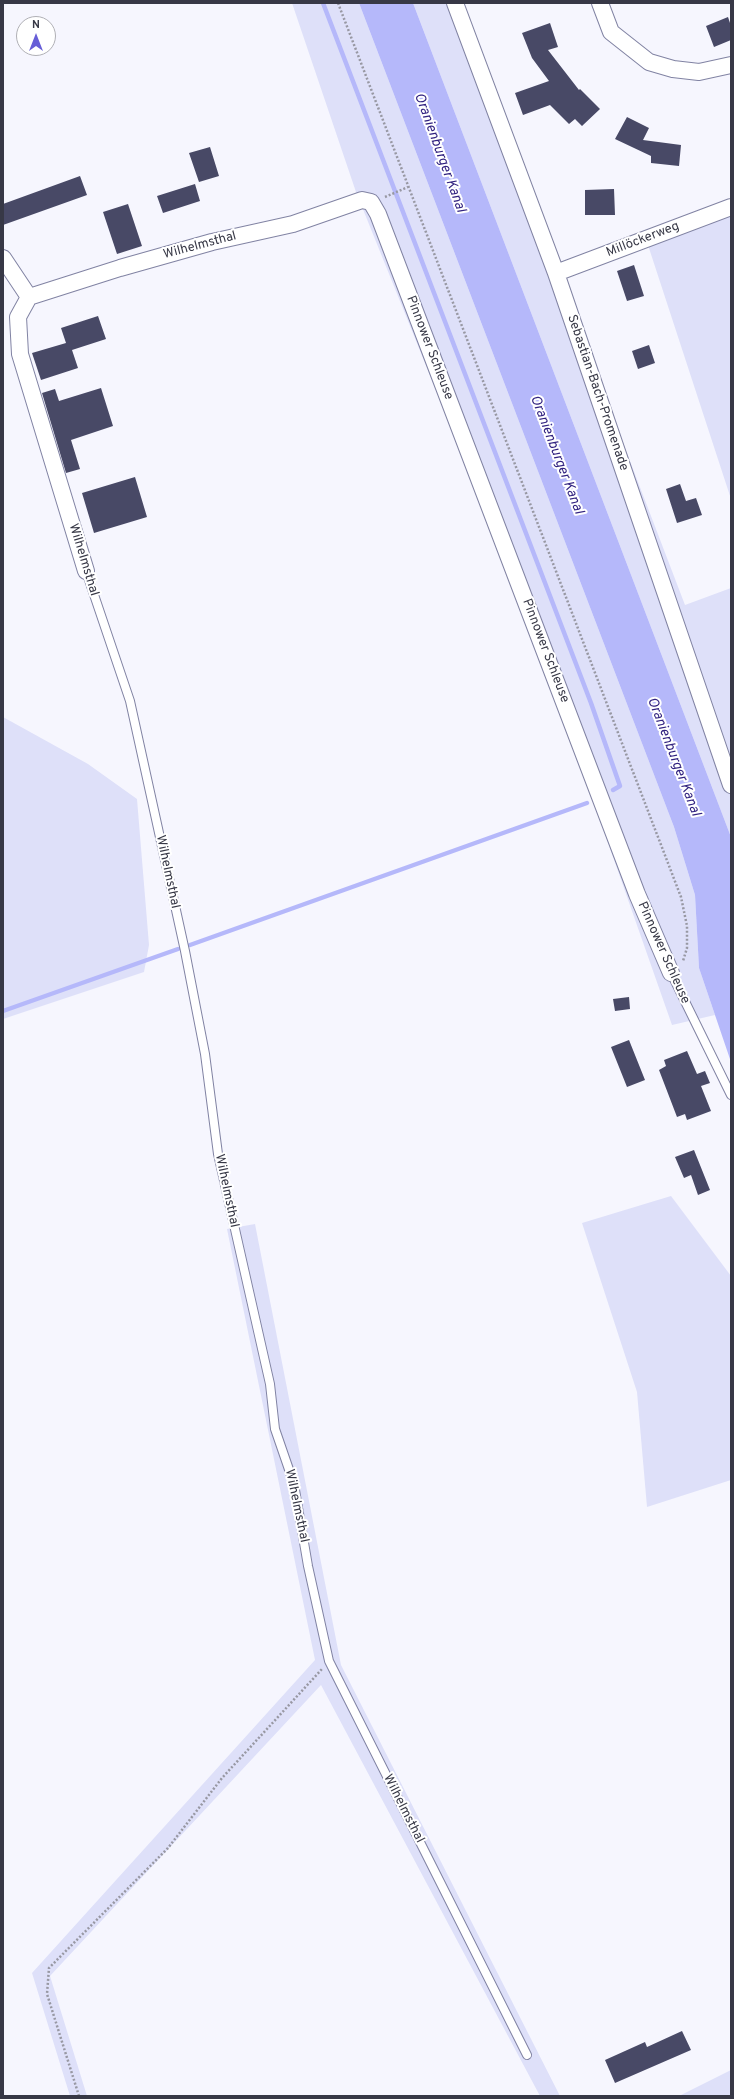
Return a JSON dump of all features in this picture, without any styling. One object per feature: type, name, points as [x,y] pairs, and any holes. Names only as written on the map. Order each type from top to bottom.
[{"type":"street","name":"Sebastian-Bach-Promenade","points":[[455,3],[556,273],[731,785]]},
{"type":"street","points":[[600,3],[611,32],[648,62],[673,69],[699,72],[731,65]]},
{"type":"street","name":"Wilhelmsthal","points":[[86,571],[20,354],[18,317],[29,297],[120,268],[212,242],[293,224],[362,200],[371,202]]},
{"type":"street","name":"Pinnower Schleuse","points":[[371,202],[378,214],[637,894],[671,973]]},
{"type":"street","name":"Millöckerweg","points":[[556,273],[731,207]]},
{"type":"street","points":[[3,258],[29,297]]},
{"type":"lane","name":"Wilhelmsthal","points":[[86,571],[130,701],[186,958],[205,1054],[218,1154],[270,1384],[275,1429],[294,1484],[308,1566],[329,1661],[527,2054]]},
{"type":"lane","name":"Pinnower Schleuse","points":[[671,973],[731,1095]]},
{"type":"path","points":[[338,3],[681,897],[687,926],[687,948],[682,962],[671,973]]},
{"type":"path","points":[[371,202],[408,187]]},
{"type":"path","points":[[79,2096],[47,1994],[49,1968],[168,1848],[222,1778],[329,1661]]},
{"type":"shaded area","points":[[292,3],[359,3],[674,827],[695,895],[699,968],[715,1015],[672,1025],[599,817],[593,780],[356,192]]},
{"type":"shaded area","points":[[413,3],[455,3],[685,605],[731,588],[731,837]]},
{"type":"shaded area","points":[[731,210],[731,499],[647,242]]},
{"type":"shaded area","points":[[3,717],[88,764],[137,799],[149,945],[144,972],[3,1019]]},
{"type":"shaded area","points":[[671,1196],[731,1276],[731,1480],[647,1507],[637,1392],[582,1223]]},
{"type":"shaded area","points":[[255,1224],[341,1665],[560,2096],[540,2096],[321,1685],[50,1976],[87,2096],[70,2096],[32,1973],[315,1660],[227,1229]]},
{"type":"shaded area","points":[[731,2070],[731,2096],[679,2096]]},
{"type":"water","name":"Oranienburger Kanal","points":[[359,3],[413,3],[731,837],[731,1062],[699,968],[695,895],[674,827]]},
{"type":"building","points":[[728,17],[731,26],[731,40],[714,47],[706,26]]},
{"type":"building","points":[[550,23],[558,47],[548,50],[579,90],[580,89],[600,109],[582,126],[575,119],[569,124],[550,105],[523,115],[515,93],[549,81],[532,58],[522,33]]},
{"type":"building","points":[[627,117],[649,128],[643,140],[681,145],[679,166],[651,163],[651,156],[615,139]]},
{"type":"building","points":[[210,147],[219,176],[199,182],[189,153]]},
{"type":"building","points":[[80,176],[87,195],[3,225],[3,204]]},
{"type":"building","points":[[195,184],[200,201],[163,213],[157,196]]},
{"type":"building","points":[[614,189],[615,215],[585,215],[585,190]]},
{"type":"building","points":[[128,204],[142,246],[117,254],[103,212]]},
{"type":"building","points":[[634,265],[644,296],[627,301],[617,271]]},
{"type":"building","points":[[98,316],[106,339],[72,350],[78,368],[41,380],[32,353],[66,343],[61,328]]},
{"type":"building","points":[[649,345],[655,363],[638,369],[632,351]]},
{"type":"building","points":[[101,388],[113,426],[71,440],[80,469],[66,473],[42,393],[55,389],[59,401]]},
{"type":"building","points":[[135,477],[147,517],[94,533],[82,493]]},
{"type":"building","points":[[680,484],[686,501],[696,498],[702,515],[677,523],[666,489]]},
{"type":"building","points":[[629,997],[630,1009],[615,1011],[613,999]]},
{"type":"building","points":[[629,1040],[645,1080],[627,1087],[611,1047]]},
{"type":"building","points":[[687,1051],[697,1074],[705,1071],[710,1083],[701,1086],[711,1111],[687,1120],[685,1114],[677,1117],[659,1070],[666,1066],[664,1060]]},
{"type":"building","points":[[694,1150],[710,1190],[698,1195],[691,1175],[684,1178],[675,1157]]},
{"type":"building","points":[[682,2031],[691,2050],[615,2083],[605,2060],[645,2042],[647,2047]]},
{"type":"waterway","points":[[323,3],[591,703],[620,786],[613,790]]},
{"type":"waterway","points":[[190,945],[587,803]]},
{"type":"waterway","points":[[3,1011],[178,949]]}]
